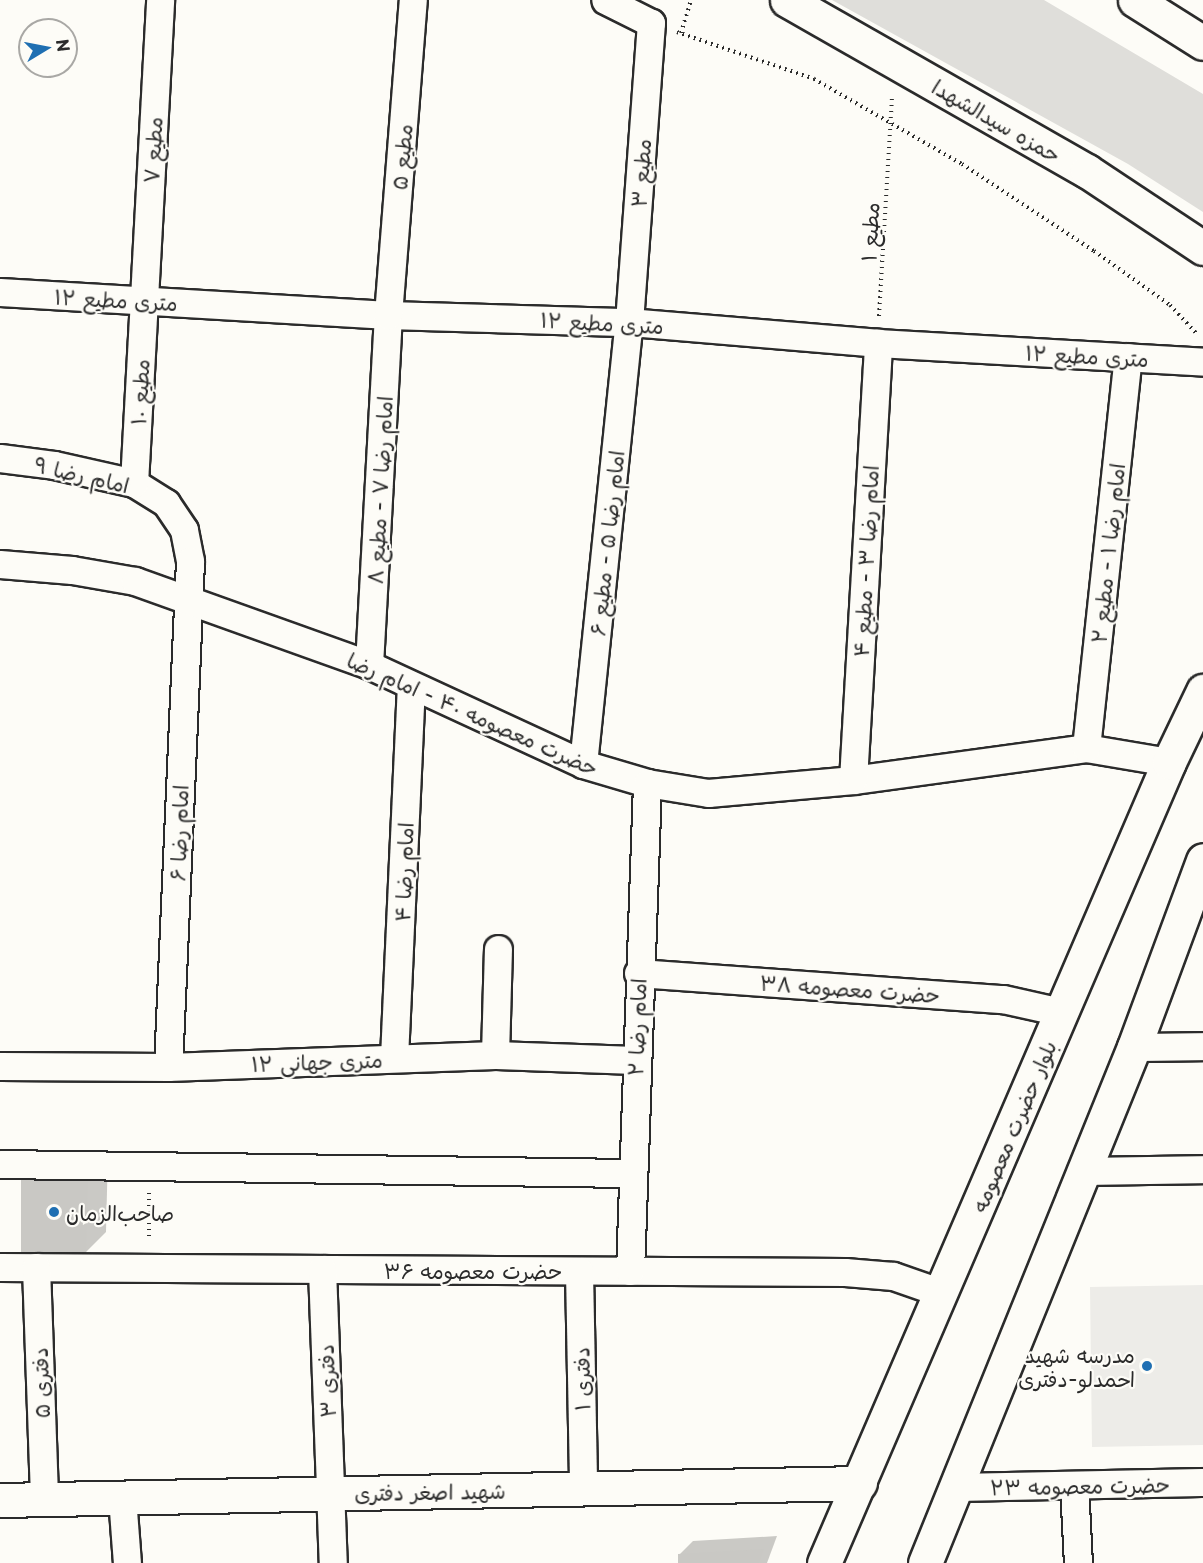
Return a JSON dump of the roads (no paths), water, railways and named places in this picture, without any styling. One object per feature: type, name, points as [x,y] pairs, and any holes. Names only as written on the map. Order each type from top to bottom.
[{"type":"main road","name":"حمزه سیدالشهدا","points":[[787,0],[1087,171],[1203,248]]},
{"type":"main road","points":[[1135,0],[1203,43]]},
{"type":"main road","name":"بلوار حضرت معصومه","points":[[824,1563],[942,1293],[1168,762],[1203,691]]},
{"type":"main road","points":[[925,1563],[958,1487],[1081,1171],[1194,908],[1203,860]]},
{"type":"main road","name":"شهید اصغر دفتری","points":[[0,1500],[860,1483]]},
{"type":"street","name":"مطیع ۷","points":[[144,301],[160,0]]},
{"type":"street","name":"مطیع ۵","points":[[388,315],[413,0]]},
{"type":"street","name":"مطیع ۳","points":[[605,0],[651,23],[629,322]]},
{"type":"street","name":"۱۲ متری مطیع","points":[[0,292],[388,315],[629,322],[878,343],[1203,362]]},
{"type":"street","name":"مطیع ۱۰","points":[[134,483],[144,301]]},
{"type":"street","name":"امام رضا ۷ - مطیع ۸","points":[[369,665],[388,315]]},
{"type":"street","name":"امام رضا ۵ - مطیع ۶","points":[[583,764],[629,322]]},
{"type":"street","name":"امام رضا ۳ - مطیع ۴","points":[[853,780],[878,343]]},
{"type":"street","name":"امام رضا ۱ - مطیع ۲","points":[[1086,748],[1128,357]]},
{"type":"street","name":"امام رضا ۹","points":[[0,458],[54,465],[134,483],[166,503],[184,530],[190,561],[187,599]]},
{"type":"street","name":"حضرت معصومه ۴۰ - امام رضا","points":[[0,564],[72,570],[124,579],[187,599],[369,665],[583,764],[646,783],[708,793],[853,780],[1086,748],[1168,762]]},
{"type":"street","name":"امام رضا ۶","points":[[168,1067],[187,599]]},
{"type":"street","name":"امام رضا ۴","points":[[394,1058],[411,686]]},
{"type":"street","name":"امام رضا ۲","points":[[630,1271],[635,1060],[646,783]]},
{"type":"street","points":[[495,1055],[498,949]]},
{"type":"street","name":"حضرت معصومه ۳۸","points":[[638,973],[1003,999],[1061,1012]]},
{"type":"street","points":[[1134,1047],[1203,1046]]},
{"type":"street","name":"۱۲ متری جهانی","points":[[0,1066],[168,1067],[495,1055],[635,1060]]},
{"type":"street","points":[[0,1164],[632,1173]]},
{"type":"street","points":[[1081,1171],[1203,1169]]},
{"type":"street","name":"حضرت معصومه ۳۶","points":[[0,1267],[845,1272],[893,1276],[942,1293]]},
{"type":"street","name":"دفتری ۵","points":[[36,1268],[44,1499]]},
{"type":"street","name":"دفتری ۳","points":[[322,1269],[333,1563]]},
{"type":"street","name":"دفتری ۱","points":[[579,1271],[583,1488]]},
{"type":"street","name":"حضرت معصومه ۲۳","points":[[958,1487],[1203,1482]]},
{"type":"street","points":[[1074,1485],[1078,1563]]},
{"type":"street","points":[[122,1497],[127,1563]]},
{"type":"place","name":"صاحب‌الزمان","points":[[54,1212]]},
{"type":"place","name":"مدرسه شهید احمدلو-دفتری","points":[[1147,1366]]}]
